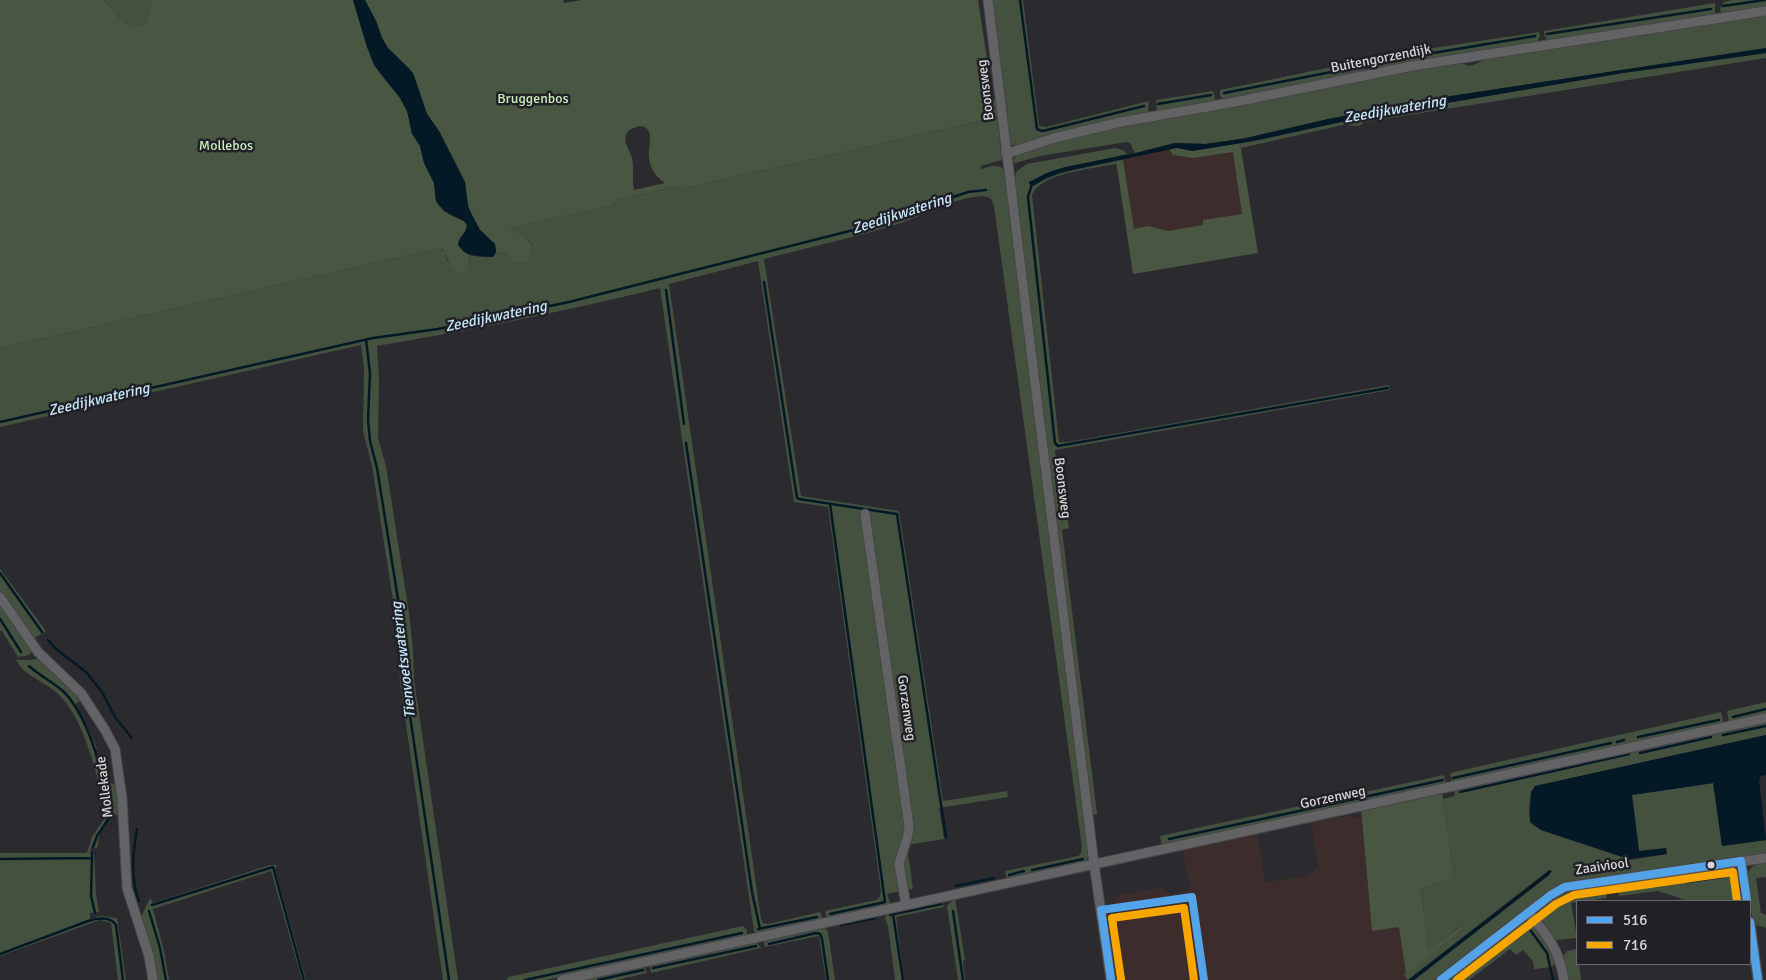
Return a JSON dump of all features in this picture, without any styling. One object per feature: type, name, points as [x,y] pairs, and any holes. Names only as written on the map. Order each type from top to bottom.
[{"type":"street","name":"Boonsweg","points":[[988,0],[1094,864],[1110,980]]},
{"type":"street","name":"Buitengorzendijk","points":[[1006,154],[1054,138],[1121,122],[1227,104],[1420,65],[1766,11]]},
{"type":"street","name":"Gorzenweg","points":[[865,514],[909,826],[899,864],[906,905]]},
{"type":"street","name":"Mollekade","points":[[0,597],[38,652],[81,693],[115,749],[122,798],[127,888],[145,942],[153,980]]},
{"type":"street","name":"Gorzenweg","points":[[562,980],[1766,718]]},
{"type":"street","name":"Zaaiviool","points":[[1441,980],[1555,892],[1570,886],[1766,858]]},
{"type":"street","points":[[1741,861],[1747,900]]},
{"type":"street","points":[[1528,912],[1548,935],[1554,946],[1561,962],[1564,980]]},
{"type":"street","points":[[1751,929],[1758,980]]},
{"type":"shaded area","points":[[1240,143],[1258,253],[1133,274],[1116,161],[1178,147]]},
{"type":"shaded area","points":[[1351,815],[1354,818],[1361,817],[1372,930],[1399,927],[1406,974],[1404,975],[1408,980],[1124,980],[1113,897],[1162,887],[1164,892],[1168,891],[1169,895],[1191,890],[1182,850],[1257,834],[1265,882],[1309,876],[1318,865],[1312,827],[1309,823]]},
{"type":"green space","name":"Mollebos","points":[[0,0],[104,0],[117,16],[128,25],[134,27],[146,22],[152,0],[353,0],[367,47],[379,72],[400,98],[407,111],[424,163],[434,183],[436,201],[450,215],[464,221],[467,225],[464,235],[465,253],[470,255],[467,268],[457,272],[451,267],[442,249],[435,249],[0,348]]},
{"type":"green space","points":[[104,0],[152,0],[146,22],[134,27],[128,25],[117,16]]},
{"type":"green space","name":"Bruggenbos","points":[[365,0],[563,0],[564,3],[582,0],[978,0],[997,117],[681,189],[676,186],[618,200],[613,205],[510,228],[526,237],[533,247],[527,261],[519,264],[504,254],[496,252],[495,244],[480,230],[468,206],[465,182],[439,131],[427,114],[414,76],[410,69],[388,48]],"holes":[[[639,126],[648,129],[650,137],[649,157],[652,169],[665,183],[634,190],[632,158],[625,138],[631,129]]]},
{"type":"green space","points":[[991,0],[1023,0],[1039,126],[1046,127],[1149,101],[1148,114],[1016,146],[1010,144]]},
{"type":"green space","points":[[1733,0],[1766,0],[1766,8],[1727,13],[1721,12],[1720,9],[1724,2]]},
{"type":"green space","points":[[1715,3],[1714,15],[1549,41],[1545,37],[1544,31]]},
{"type":"green space","points":[[1766,14],[1766,48],[1451,96],[1328,119],[1261,136],[1205,144],[1175,143],[1135,153],[1130,143],[1126,142],[1040,156],[1012,164],[1011,162],[1018,154],[1034,147],[1099,130],[1457,62],[1470,66],[1492,57]]},
{"type":"green space","points":[[1539,32],[1540,36],[1537,42],[1379,69],[1373,68],[1372,62],[1374,57]]},
{"type":"green space","points":[[1766,53],[1766,58],[1365,122],[1359,126],[1343,125],[1241,148],[1240,143],[1429,106],[1623,73]]},
{"type":"green space","points":[[1366,60],[1367,66],[1363,72],[1225,100],[1220,96],[1220,90]]},
{"type":"green space","points":[[1213,91],[1215,99],[1213,102],[1157,112],[1156,100]]},
{"type":"green space","points":[[997,117],[1002,160],[980,166],[981,169],[998,166],[1005,173],[1089,856],[1085,863],[1009,879],[1006,877],[1005,871],[1078,856],[1081,854],[1082,847],[994,206],[988,197],[967,198],[908,221],[764,259],[801,496],[899,511],[943,801],[1007,791],[1008,797],[939,808],[944,839],[907,845],[913,889],[887,894],[891,905],[827,918],[825,911],[876,900],[880,897],[881,891],[828,507],[794,502],[758,261],[669,284],[761,919],[763,923],[768,924],[820,912],[821,920],[756,934],[754,931],[660,288],[519,320],[377,346],[379,380],[378,438],[386,466],[409,613],[414,679],[458,980],[443,980],[400,683],[398,632],[372,466],[363,431],[364,368],[361,345],[0,427],[0,348],[439,248],[445,252],[448,262],[469,262],[470,255],[488,257],[496,252],[506,255],[519,264],[527,260],[533,246],[526,237],[509,228],[613,205],[618,200],[676,186],[681,189]]},
{"type":"green space","points":[[1240,143],[1258,253],[1133,274],[1116,161],[1123,160],[1134,229],[1148,226],[1168,231],[1203,225],[1203,220],[1242,214],[1233,152],[1193,158],[1173,155],[1169,149],[1178,147],[1192,151]]},
{"type":"green space","points":[[1115,148],[1123,150],[1127,154],[1054,170],[1029,182],[1033,186],[1053,176],[1116,161],[1116,164],[1070,173],[1046,181],[1032,195],[1059,442],[1068,442],[1389,385],[1390,390],[1055,450],[1061,511],[1067,516],[1069,528],[1062,530],[1097,814],[1092,815],[1014,178],[1017,171],[1027,164]]},
{"type":"green space","points":[[0,569],[46,631],[33,639],[0,594]]},
{"type":"green space","points":[[0,601],[33,650],[29,655],[18,657],[2,631],[0,631]]},
{"type":"green space","points":[[41,659],[82,700],[75,704],[97,748],[95,749],[100,762],[101,777],[110,777],[111,783],[117,786],[121,814],[112,816],[100,833],[97,848],[91,848],[90,853],[94,853],[96,895],[99,912],[90,913],[90,919],[100,916],[117,918],[126,980],[118,980],[111,923],[100,920],[0,956],[0,853],[87,853],[92,837],[106,816],[106,808],[80,726],[58,693],[27,673],[16,660]]},
{"type":"green space","points":[[1766,702],[1766,714],[1729,722],[1727,711]]},
{"type":"green space","points":[[1721,712],[1724,724],[1452,783],[1450,773]]},
{"type":"green space","points":[[1766,721],[1766,735],[1535,786],[1531,794],[1529,809],[1531,823],[1541,830],[1631,860],[1666,854],[1639,851],[1632,795],[1714,783],[1722,846],[1766,840],[1766,854],[1562,884],[1544,894],[1434,980],[1414,980],[1549,875],[1549,870],[1408,980],[1404,975],[1463,929],[1460,926],[1428,951],[1421,889],[1454,878],[1443,799],[1455,796],[1454,789]]},
{"type":"green space","points":[[1444,775],[1446,784],[1162,846],[1160,836]]},
{"type":"green space","points":[[1442,791],[1454,878],[1421,889],[1428,950],[1461,926],[1463,929],[1406,974],[1399,927],[1372,931],[1361,809]]},
{"type":"green space","points":[[1766,862],[1766,877],[1756,878],[1761,913],[1766,915],[1766,928],[1753,924],[1747,876],[1754,866]]},
{"type":"green space","points":[[270,865],[277,865],[276,873],[306,980],[302,980],[271,871],[153,909],[169,980],[156,980],[140,919],[150,898],[153,903]]},
{"type":"green space","points":[[1729,868],[1739,877],[1743,900],[1685,900],[1658,891],[1619,896],[1617,883]]},
{"type":"green space","points":[[1601,885],[1606,892],[1607,898],[1576,900],[1576,902],[1571,903],[1576,938],[1556,940],[1541,920],[1540,909],[1553,898],[1574,890]]},
{"type":"green space","points":[[955,898],[965,960],[963,961],[965,980],[958,980],[947,906]]},
{"type":"green space","points":[[938,901],[944,907],[896,917],[904,980],[895,980],[888,926],[885,918],[887,914]]},
{"type":"green space","points":[[1523,923],[1535,927],[1544,937],[1556,963],[1552,967],[1534,969],[1533,961],[1523,950],[1516,955],[1510,949],[1469,980],[1448,980]]},
{"type":"green space","points":[[743,926],[747,930],[747,934],[741,938],[545,980],[507,980],[508,977]]},
{"type":"green space","points":[[825,927],[828,932],[835,980],[826,980],[819,936],[765,947],[765,940]]},
{"type":"green space","points":[[756,942],[761,948],[651,973],[650,965]]},
{"type":"green space","points":[[1576,949],[1576,965],[1579,965],[1581,980],[1570,980],[1567,976],[1563,956],[1567,951]]},
{"type":"green space","points":[[644,967],[647,973],[617,980],[584,980]]},
{"type":"water","points":[[353,0],[365,0],[388,48],[413,73],[427,114],[439,131],[465,182],[468,206],[471,213],[480,230],[495,244],[496,252],[493,257],[470,255],[458,245],[467,225],[464,221],[444,211],[436,201],[434,183],[424,163],[420,146],[412,134],[407,111],[400,98],[374,65]]},
{"type":"water","points":[[1766,48],[1766,53],[1623,73],[1429,106],[1248,142],[1192,151],[1177,148],[1062,172],[1046,178],[1033,186],[1029,184],[1029,182],[1047,173],[1065,167],[1175,143],[1205,144],[1241,139],[1328,119],[1451,96]]},
{"type":"water","points":[[1766,735],[1766,775],[1761,776],[1759,780],[1766,840],[1722,846],[1713,783],[1632,795],[1639,851],[1666,848],[1667,854],[1629,859],[1541,830],[1530,822],[1531,792],[1535,786]]},
{"type":"water","points":[[1550,870],[1552,871],[1549,875],[1414,980],[1408,980]]},
{"type":"waterway","points":[[1020,0],[1037,129],[1047,130],[1144,106]]},
{"type":"waterway","points":[[1723,6],[1765,0]]},
{"type":"waterway","points":[[1547,34],[1711,9]]},
{"type":"waterway","points":[[1224,93],[1403,58],[1535,36]]},
{"type":"waterway","points":[[1158,104],[1211,95]]},
{"type":"waterway","points":[[1032,184],[1028,197],[1055,443],[1058,446],[1388,388]]},
{"type":"waterway","name":"Zeedijkwatering","points":[[0,422],[373,338],[438,329],[569,302],[889,221],[968,192],[986,190]]},
{"type":"waterway","points":[[764,282],[797,498],[897,514],[946,837]]},
{"type":"waterway","points":[[666,290],[684,424]]},
{"type":"waterway","name":"Tienvoetswatering","points":[[366,339],[370,373],[368,420],[370,441],[377,468],[401,618],[404,644],[403,668],[449,980]]},
{"type":"waterway","points":[[686,443],[752,892],[760,929]]},
{"type":"waterway","points":[[830,504],[885,902],[830,914]]},
{"type":"waterway","points":[[0,573],[42,632]]},
{"type":"waterway","points":[[0,619],[21,652]]},
{"type":"waterway","points":[[48,640],[56,649],[86,672],[102,692],[115,717],[132,738]]},
{"type":"waterway","points":[[29,666],[64,692],[76,708],[92,741],[100,773]]},
{"type":"waterway","points":[[1733,717],[1766,709]]},
{"type":"waterway","points":[[1638,737],[1719,720]]},
{"type":"waterway","points":[[1723,735],[1766,726]]},
{"type":"waterway","points":[[1640,753],[1711,737]]},
{"type":"waterway","points":[[1617,742],[1624,740]]},
{"type":"waterway","points":[[1453,778],[1611,743]]},
{"type":"waterway","points":[[1460,792],[1629,754]]},
{"type":"waterway","points":[[1169,839],[1443,780]]},
{"type":"waterway","points":[[93,847],[111,811],[101,783]]},
{"type":"waterway","points":[[137,829],[133,875],[139,901]]},
{"type":"waterway","points":[[0,859],[92,858],[92,853]]},
{"type":"waterway","points":[[92,858],[91,896],[95,913]]},
{"type":"waterway","points":[[1032,870],[1083,859]]},
{"type":"waterway","points":[[152,905],[273,867],[304,980]]},
{"type":"waterway","points":[[1009,875],[1024,871]]},
{"type":"waterway","points":[[1687,882],[1722,877]]},
{"type":"waterway","points":[[956,886],[994,878]]},
{"type":"waterway","points":[[890,915],[941,904]]},
{"type":"waterway","points":[[149,911],[160,948],[166,980]]},
{"type":"waterway","points":[[953,911],[963,980]]},
{"type":"waterway","points":[[893,914],[903,980]]},
{"type":"waterway","points":[[758,929],[817,917]]},
{"type":"waterway","points":[[841,925],[875,918]]},
{"type":"waterway","points":[[0,954],[88,921],[107,919],[116,925],[123,980]]},
{"type":"waterway","points":[[1531,931],[1547,953],[1553,980]]},
{"type":"waterway","points":[[525,980],[742,933]]},
{"type":"waterway","points":[[769,944],[816,933],[820,934],[828,980]]},
{"type":"waterway","points":[[653,968],[756,946]]},
{"type":"waterway","points":[[598,980],[643,970]]},
{"type":"transit line","name":"516","points":[[1741,861],[1747,900]]},
{"type":"transit line","name":"516","points":[[1441,980],[1551,895],[1565,887],[1741,861]]},
{"type":"transit line","name":"716","points":[[1457,980],[1556,904],[1574,895],[1733,872],[1737,900]]},
{"type":"transit line","name":"516","points":[[1111,980],[1101,910],[1192,897],[1204,980]]},
{"type":"transit line","name":"716","points":[[1121,979],[1112,918],[1184,908],[1194,980]]},
{"type":"transit line","name":"516","points":[[1751,929],[1758,980]]}]
